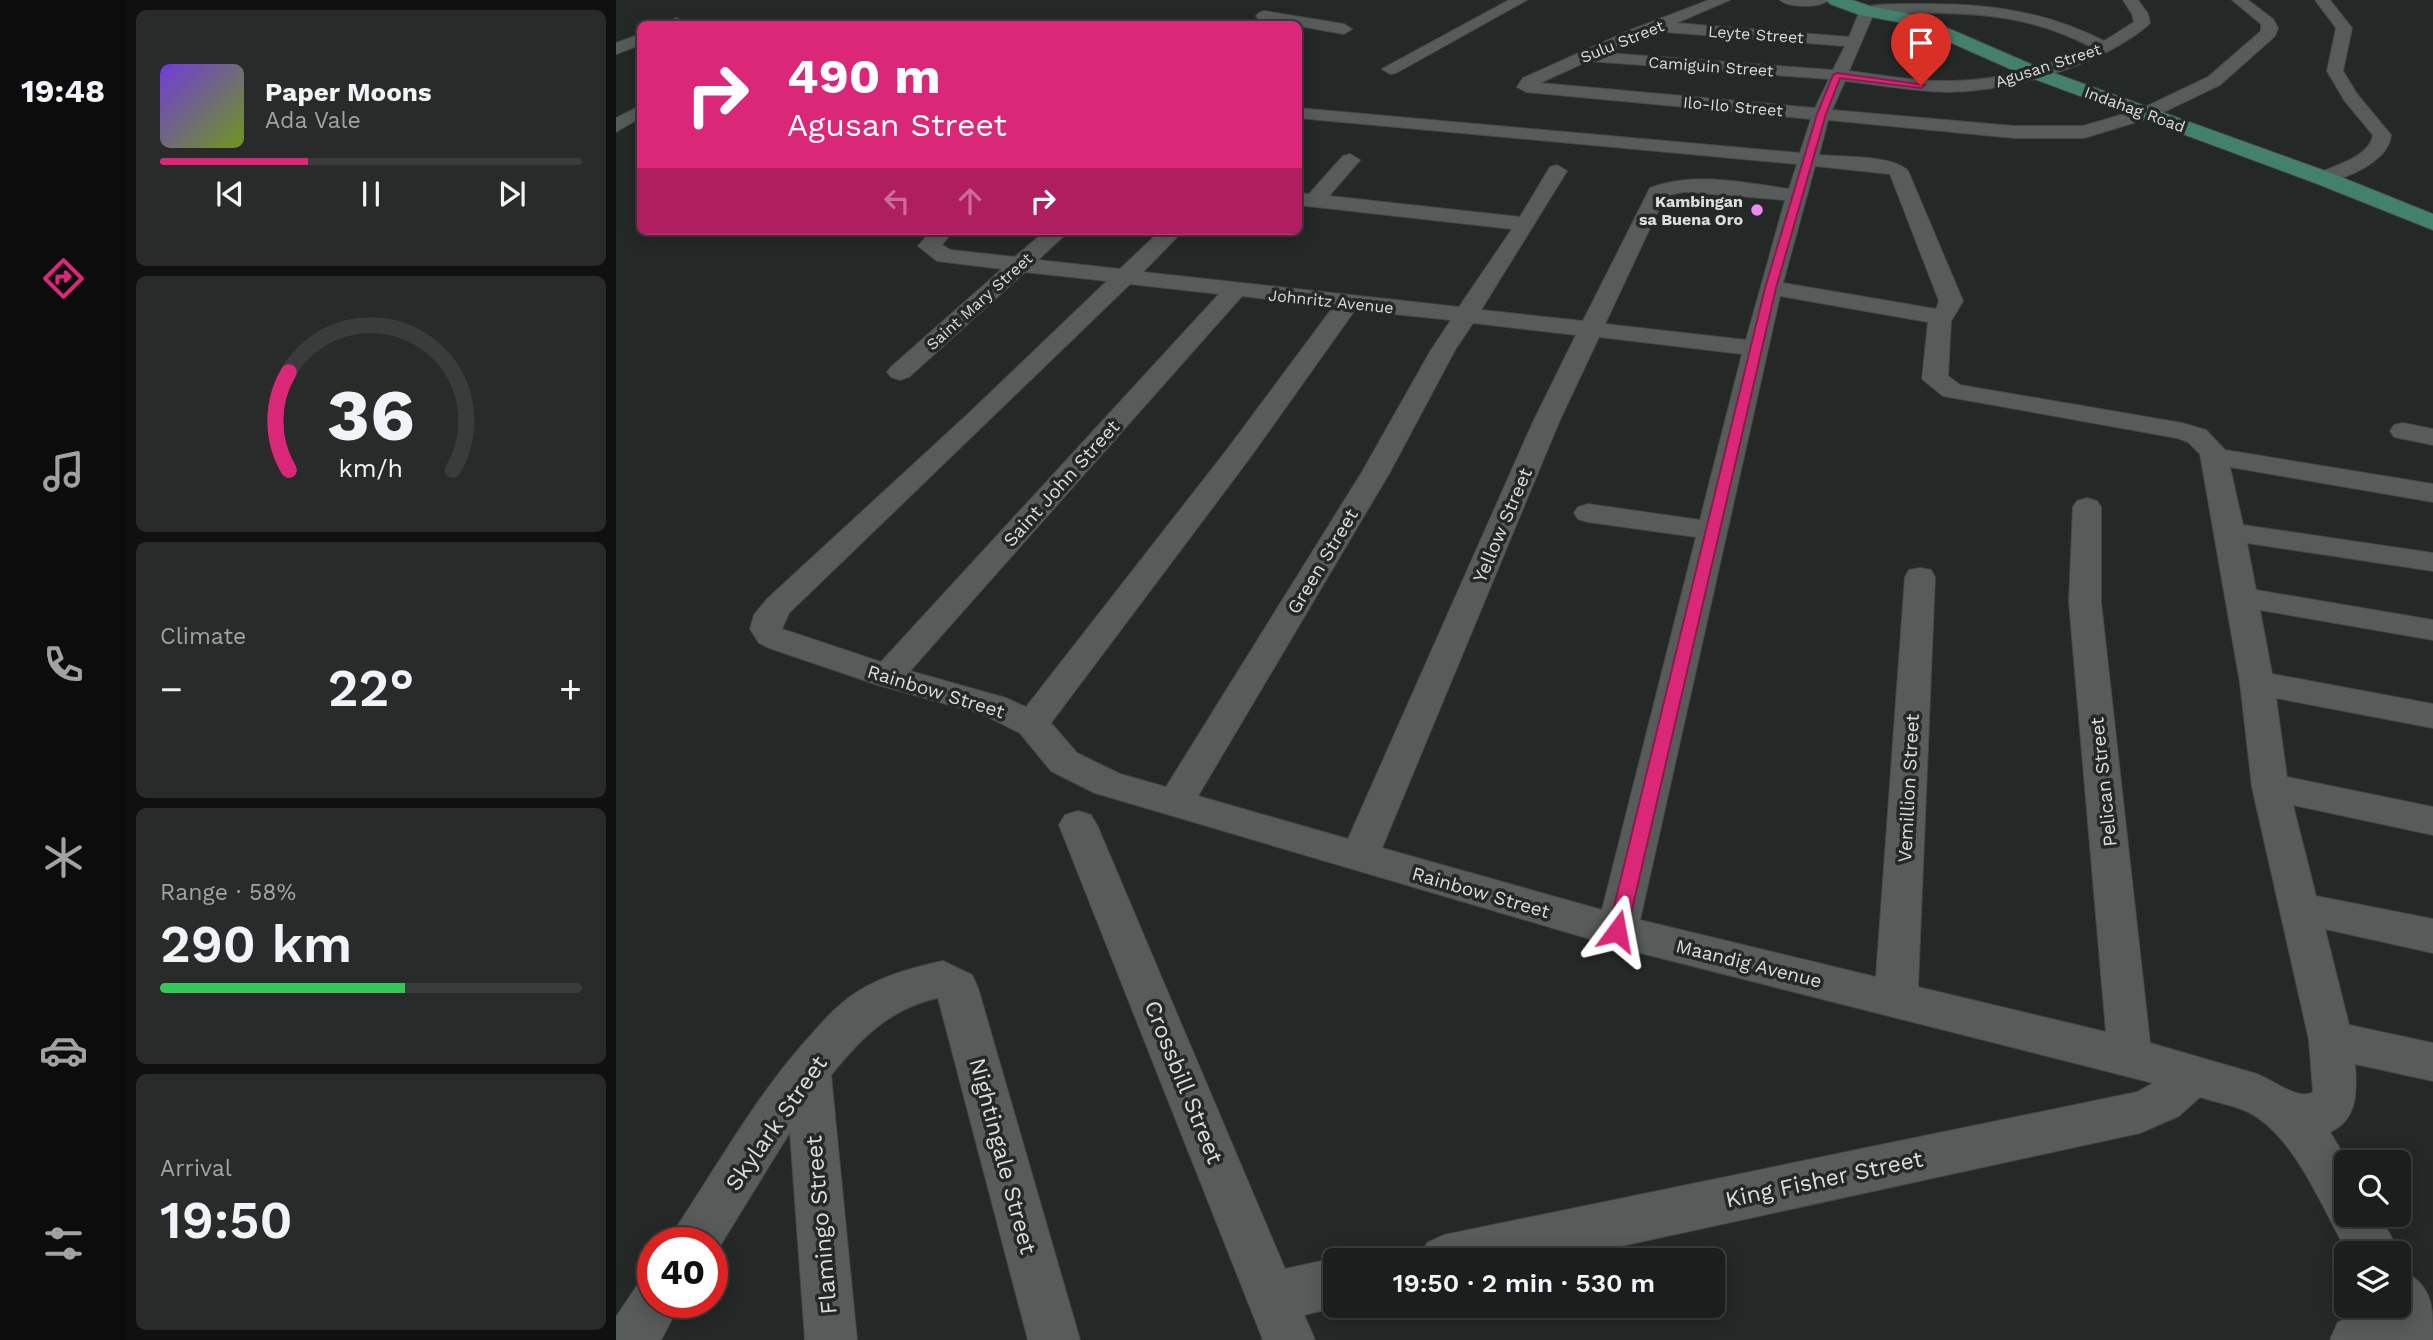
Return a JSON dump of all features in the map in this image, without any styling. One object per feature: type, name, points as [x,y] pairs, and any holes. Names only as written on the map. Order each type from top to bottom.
[{"type":"main road","name":"Indahag Road","points":[[1852,18],[1914,20],[2033,72],[2323,178],[2433,223]]},
{"type":"street","points":[[1390,69],[1520,0]]},
{"type":"street","name":"Sulu Street","points":[[1525,87],[1530,82],[1634,34],[1723,0]]},
{"type":"street","points":[[1787,0],[1822,0]]},
{"type":"street","name":"Agusan Street","points":[[1837,75],[1948,87],[1994,83],[2104,47],[2142,23],[2140,14],[2130,0]]},
{"type":"street","name":"Ilo-Ilo Street","points":[[1525,87],[2014,132],[2063,134],[2096,129],[2147,113],[2214,80],[2269,33],[2268,22],[2239,0]]},
{"type":"street","points":[[2322,0],[2344,28],[2335,71],[2350,96],[2382,135],[2383,142],[2380,148],[2364,159],[2323,178]]},
{"type":"street","points":[[1258,20],[1281,5]]},
{"type":"street","name":"Leyte Street","points":[[1657,27],[1852,18],[1916,8],[2019,16],[2050,22],[2104,47]]},
{"type":"street","points":[[1617,931],[1770,288],[1821,114],[1837,75],[1852,18]]},
{"type":"street","points":[[1302,25],[1344,29]]},
{"type":"street","points":[[616,49],[637,39]]},
{"type":"street","points":[[616,56],[637,57]]},
{"type":"street","name":"Camiguin Street","points":[[1585,56],[1837,75]]},
{"type":"street","points":[[616,126],[637,113]]},
{"type":"street","points":[[1302,113],[1886,166],[1898,171],[1951,301],[1945,315],[1938,318],[1923,313],[1770,288]]},
{"type":"street","points":[[1306,200],[1350,160]]},
{"type":"street","name":"Green Street","points":[[1175,804],[1376,472],[1443,350],[1526,224],[1557,171]]},
{"type":"street","name":"Yellow Street","points":[[1359,858],[1546,422],[1655,198],[1662,188],[1680,186],[1799,196]]},
{"type":"street","points":[[1306,200],[1526,224]]},
{"type":"street","name":"Johnritz Avenue","points":[[939,235],[929,246],[936,253],[1018,266],[1756,348]]},
{"type":"street","name":"Saint Mary Street","points":[[900,372],[1053,235]]},
{"type":"street","points":[[1125,278],[1168,235]]},
{"type":"street","name":"Rainbow Street","points":[[1125,278],[770,615],[766,629],[770,636],[887,676],[994,706],[1032,724],[1064,762],[1108,784],[1617,931]]},
{"type":"street","name":"Saint John Street","points":[[887,676],[1235,290]]},
{"type":"street","points":[[1032,724],[1239,453],[1349,302]]},
{"type":"street","points":[[1938,318],[1941,325],[1935,379],[1952,391],[2182,431],[2197,436],[2207,444],[2213,456],[2230,532],[2257,683],[2270,787],[2331,1040],[2335,1092],[2331,1105],[2319,1115],[2293,1117]]},
{"type":"street","points":[[2403,431],[2433,437]]},
{"type":"street","points":[[2213,456],[2433,493]]},
{"type":"street","name":"Pelican Street","points":[[2087,507],[2085,602],[2130,1057]]},
{"type":"street","points":[[1588,513],[1711,530]]},
{"type":"street","points":[[2230,532],[2433,562]]},
{"type":"street","name":"Vemillion Street","points":[[1896,999],[1920,577]]},
{"type":"street","points":[[2241,597],[2433,630]]},
{"type":"street","points":[[2257,683],[2433,716]]},
{"type":"street","points":[[2270,787],[2433,821]]},
{"type":"street","name":"Crossbill Street","points":[[1078,825],[1280,1318]]},
{"type":"street","points":[[2299,908],[2433,936]]},
{"type":"street","name":"Maandig Avenue","points":[[1617,931],[2130,1057],[2258,1094],[2277,1103],[2293,1117],[2334,1184]]},
{"type":"street","name":"Skylark Street","points":[[705,1227],[808,1069],[866,1009],[920,983],[943,979]]},
{"type":"street","name":"Nightingale Street","points":[[943,979],[957,988],[1054,1340]]},
{"type":"street","points":[[2331,1040],[2433,1062]]},
{"type":"street","name":"Flamingo Street","points":[[808,1069],[831,1340]]},
{"type":"street","name":"King Fisher Street","points":[[1500,1248],[2140,1112],[2165,1102],[2181,1089],[2191,1073]]},
{"type":"street","points":[[1280,1318],[1323,1291]]},
{"type":"street","points":[[631,1340],[645,1318]]},
{"type":"street","points":[[2356,1340],[2414,1320]]},
{"type":"place","name":"Kambingan sa Buena Oro","points":[[1757,210]]},
{"type":"route","points":[[1617,931],[1770,288],[1821,114],[1837,75],[1921,85]]}]
